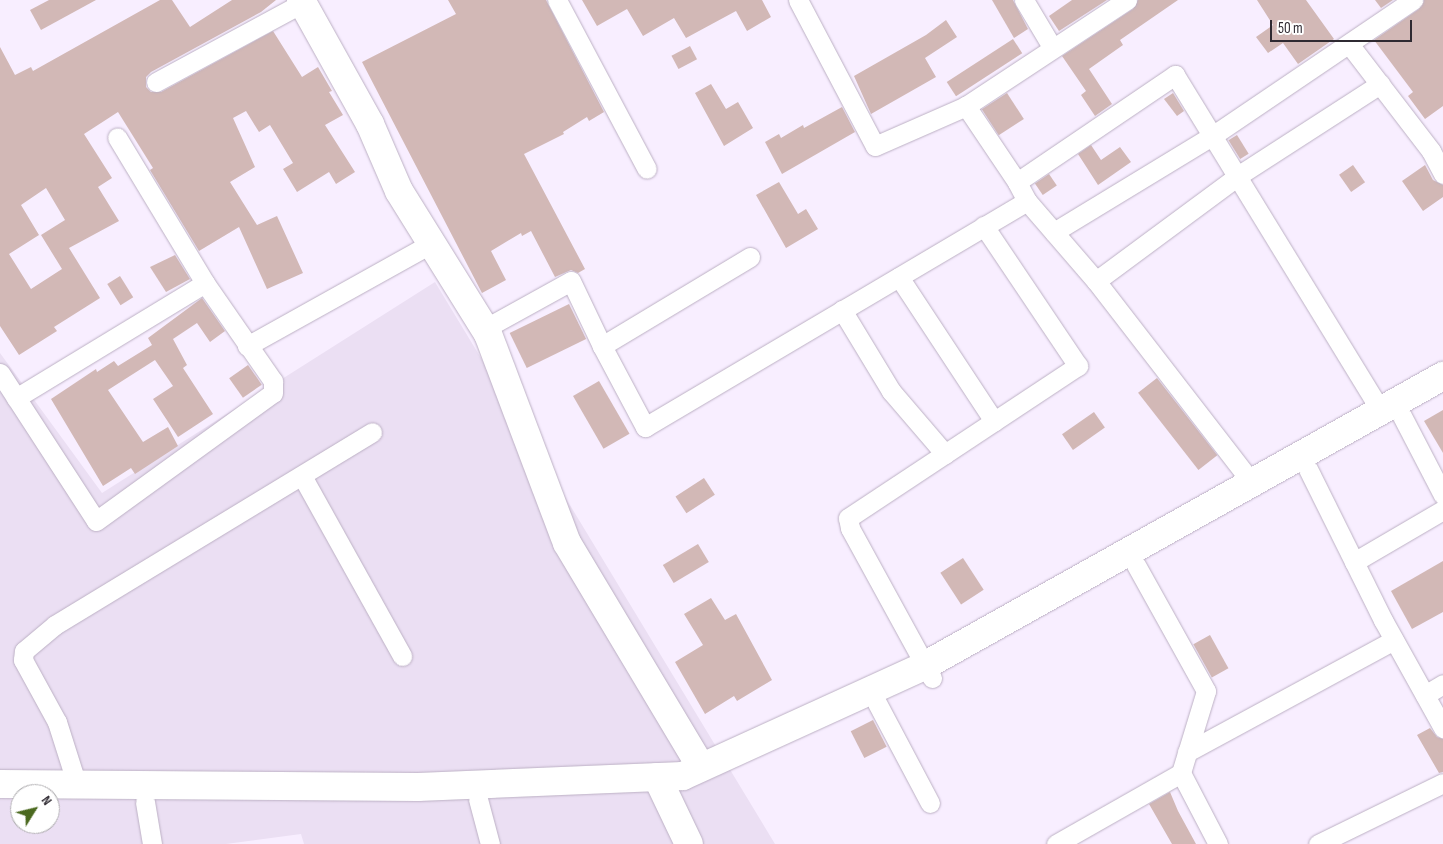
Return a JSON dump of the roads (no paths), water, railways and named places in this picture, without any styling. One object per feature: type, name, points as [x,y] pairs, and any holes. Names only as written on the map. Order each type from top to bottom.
[{"type":"street","points":[[557,0],[647,169]]},
{"type":"street","points":[[798,0],[875,146],[966,106],[1052,47],[1127,0]]},
{"type":"street","points":[[1024,0],[1052,47]]},
{"type":"street","points":[[1054,232],[1212,136],[1413,0]]},
{"type":"street","points":[[156,82],[301,2],[370,124],[399,191],[484,329],[567,544],[702,767]]},
{"type":"street","points":[[1349,44],[1380,84],[1437,147],[1443,174]]},
{"type":"street","points":[[1017,182],[1175,75],[1237,177],[1443,495]]},
{"type":"street","points":[[1096,281],[1237,177],[1380,84]]},
{"type":"street","points":[[966,106],[1017,182],[1027,201],[1096,281],[1252,483]]},
{"type":"street","points":[[0,373],[96,521],[273,393],[273,381],[205,283],[117,137]]},
{"type":"street","points":[[484,329],[571,281],[602,346],[645,427],[1027,201]]},
{"type":"street","points":[[928,672],[850,528],[848,518],[1078,366],[984,226]]},
{"type":"street","points":[[247,346],[432,243]]},
{"type":"street","points":[[602,346],[750,257]]},
{"type":"street","points":[[899,277],[994,421]]},
{"type":"street","points":[[16,398],[205,283]]},
{"type":"street","points":[[842,310],[891,391],[944,454]]},
{"type":"street","points":[[60,798],[145,802],[478,799],[659,784],[683,776],[928,672],[1136,565],[1308,469],[1391,414],[1443,376]]},
{"type":"street","points":[[0,784],[418,787],[659,784],[684,789],[877,703],[1252,483],[1391,414],[1443,394]]},
{"type":"street","points":[[77,785],[57,722],[23,660],[24,651],[55,625],[372,432]]},
{"type":"street","points":[[1308,469],[1394,640],[1443,728]]},
{"type":"street","points":[[302,476],[402,656]]},
{"type":"street","points":[[1354,562],[1443,510]]},
{"type":"street","points":[[1056,844],[1181,772],[1206,691],[1136,565]]},
{"type":"street","points":[[1187,752],[1394,640]]},
{"type":"street","points":[[1425,695],[1443,684]]},
{"type":"street","points":[[877,703],[930,803]]},
{"type":"street","points":[[1181,772],[1218,844]]},
{"type":"street","points":[[1318,844],[1443,783]]},
{"type":"street","points":[[659,784],[689,844]]},
{"type":"street","points":[[478,799],[490,844]]},
{"type":"street","points":[[145,802],[152,844]]}]
